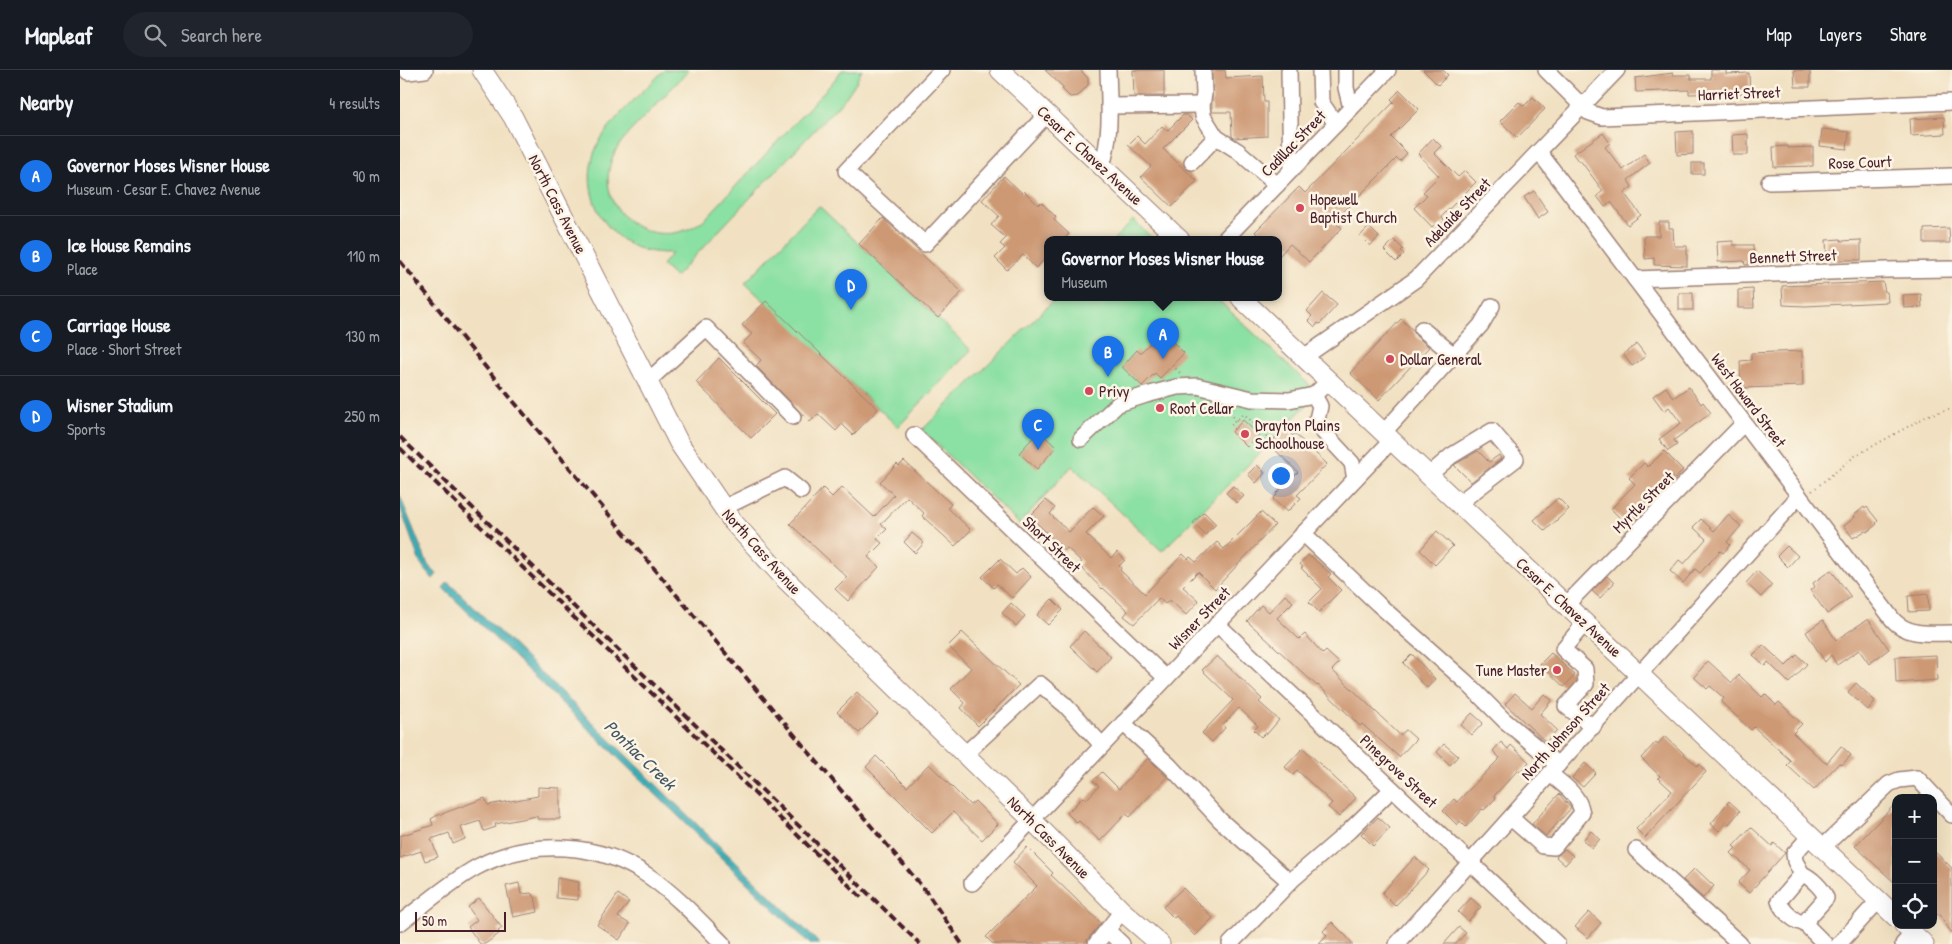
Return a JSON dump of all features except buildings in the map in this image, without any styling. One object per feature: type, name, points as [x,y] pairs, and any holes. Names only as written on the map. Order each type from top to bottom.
[{"type":"main road","name":"North Cass Avenue","points":[[482,70],[513,117],[679,443],[723,508],[767,561],[1031,819],[1122,911],[1160,944]]},
{"type":"main road","name":"Cesar E. Chavez Avenue","points":[[1000,70],[1176,236]]},
{"type":"main road","name":"Cesar E. Chavez Avenue","points":[[1244,301],[1892,913]]},
{"type":"street","points":[[406,70],[408,72],[426,70]]},
{"type":"street","points":[[942,70],[846,171],[925,244],[1047,114]]},
{"type":"street","points":[[1102,166],[1109,140],[1108,70]]},
{"type":"street","points":[[1203,70],[1204,94],[1202,116],[1216,137],[1238,151],[1277,185]]},
{"type":"street","points":[[1288,70],[1291,170]]},
{"type":"street","points":[[1346,70],[1346,90],[1351,108]]},
{"type":"street","name":"Cadillac Street","points":[[1228,236],[1388,70]]},
{"type":"street","name":"Harriet Street","points":[[1546,70],[1592,114],[1602,116],[1952,102]]},
{"type":"street","name":"Adelaide Street","points":[[1304,357],[1416,279],[1618,70]]},
{"type":"street","points":[[1336,124],[1320,102],[1320,76],[1346,90]]},
{"type":"street","points":[[1109,106],[1202,105]]},
{"type":"street","points":[[1192,162],[1216,137]]},
{"type":"street","name":"West Howard Street","points":[[1539,152],[1744,423],[1805,494],[1899,626],[1905,630],[1917,633],[1952,633]]},
{"type":"street","name":"Rose Court","points":[[1769,182],[1952,176]]},
{"type":"street","name":"Bennett Street","points":[[1636,279],[1952,269]]},
{"type":"street","name":"Wisner Street","points":[[972,883],[1355,479],[1388,436],[1481,325],[1492,306]]},
{"type":"street","points":[[648,381],[706,328],[793,417]]},
{"type":"street","points":[[1422,329],[1455,356]]},
{"type":"street","points":[[1081,439],[1118,404],[1146,394],[1177,387],[1197,386],[1252,399],[1289,400],[1314,395],[1329,381]]},
{"type":"street","points":[[1314,395],[1320,406],[1316,424],[1352,463],[1355,479]]},
{"type":"street","name":"Myrtle Street","points":[[1566,604],[1744,423]]},
{"type":"street","points":[[1429,475],[1451,456],[1492,431],[1516,459],[1459,503]]},
{"type":"street","name":"Short Street","points":[[914,435],[1166,678]]},
{"type":"street","points":[[723,508],[785,478],[801,491]]},
{"type":"street","name":"North Johnson Street","points":[[1397,944],[1639,674],[1805,494]]},
{"type":"street","points":[[1303,534],[1466,682],[1554,769],[1580,803],[1582,813],[1554,847],[1543,846],[1511,818]]},
{"type":"street","points":[[1585,623],[1563,648],[1585,669],[1586,684],[1566,706],[1593,727]]},
{"type":"street","name":"Pinegrove Street","points":[[1217,624],[1557,944]]},
{"type":"street","points":[[965,754],[1040,684],[1065,705],[1102,745]]},
{"type":"street","points":[[1123,723],[1170,766],[1220,820],[1290,882]]},
{"type":"street","points":[[1804,923],[1826,898],[1824,893],[1807,876],[1802,874],[1795,861],[1794,854],[1816,842],[1889,784],[1899,780],[1917,778],[1952,815]]},
{"type":"street","points":[[1230,944],[1290,882],[1349,831],[1392,789]]},
{"type":"street","points":[[400,923],[460,878],[486,863],[523,851],[565,848],[589,851],[614,858],[648,876],[675,897],[723,944]]},
{"type":"street","points":[[1636,850],[1740,944]]},
{"type":"street","points":[[1802,874],[1779,901],[1780,906],[1799,923],[1804,923],[1825,944]]},
{"type":"street","points":[[1839,944],[1878,900]]},
{"type":"street","points":[[1096,944],[1122,911]]},
{"type":"street","points":[[1107,930],[1122,944]]},
{"type":"path","points":[[1805,494],[1855,456],[1929,414],[1952,408]]},
{"type":"path","points":[[1234,429],[1231,426],[1232,424],[1244,414],[1268,436],[1260,446],[1254,441]]},
{"type":"green space","points":[[664,70],[689,70],[622,141],[613,156],[608,177],[611,196],[620,212],[633,224],[650,232],[669,233],[688,229],[707,217],[842,70],[862,70],[846,97],[675,277],[662,265],[672,253],[644,250],[635,247],[621,239],[610,229],[601,217],[595,203],[591,189],[590,174],[598,144],[611,125]]},
{"type":"green space","points":[[819,206],[971,350],[898,427],[745,283]]},
{"type":"green space","points":[[1133,220],[1150,236],[1117,236]]},
{"type":"green space","points":[[1053,301],[1219,301],[1318,393],[1162,551],[1072,466],[1019,524],[922,430]]},
{"type":"water","points":[[400,496],[428,565],[437,574],[433,579],[420,563],[400,507]]},
{"type":"water","points":[[448,582],[820,944],[810,944],[443,588]]},
{"type":"railway","points":[[400,261],[509,396],[925,890],[962,944]]},
{"type":"railway","points":[[400,437],[920,944]]},
{"type":"railway","points":[[400,448],[863,899]]},
{"type":"place","name":"Hopewell Baptist Church","points":[[1300,208]]},
{"type":"place","name":"Wisner Stadium","points":[[851,310]]},
{"type":"place","name":"Governor Moses Wisner House","points":[[1163,359]]},
{"type":"place","name":"Dollar General","points":[[1390,359]]},
{"type":"place","name":"Ice House Remains","points":[[1108,377]]},
{"type":"place","name":"Privy","points":[[1089,391]]},
{"type":"place","name":"Root Cellar","points":[[1160,408]]},
{"type":"place","name":"Drayton Plains Schoolhouse","points":[[1245,434]]},
{"type":"place","name":"Carriage House","points":[[1038,450]]},
{"type":"place","name":"Tune Master","points":[[1557,670]]},
{"type":"water label","name":"Pontiac Creek","points":[[640,755]]}]
